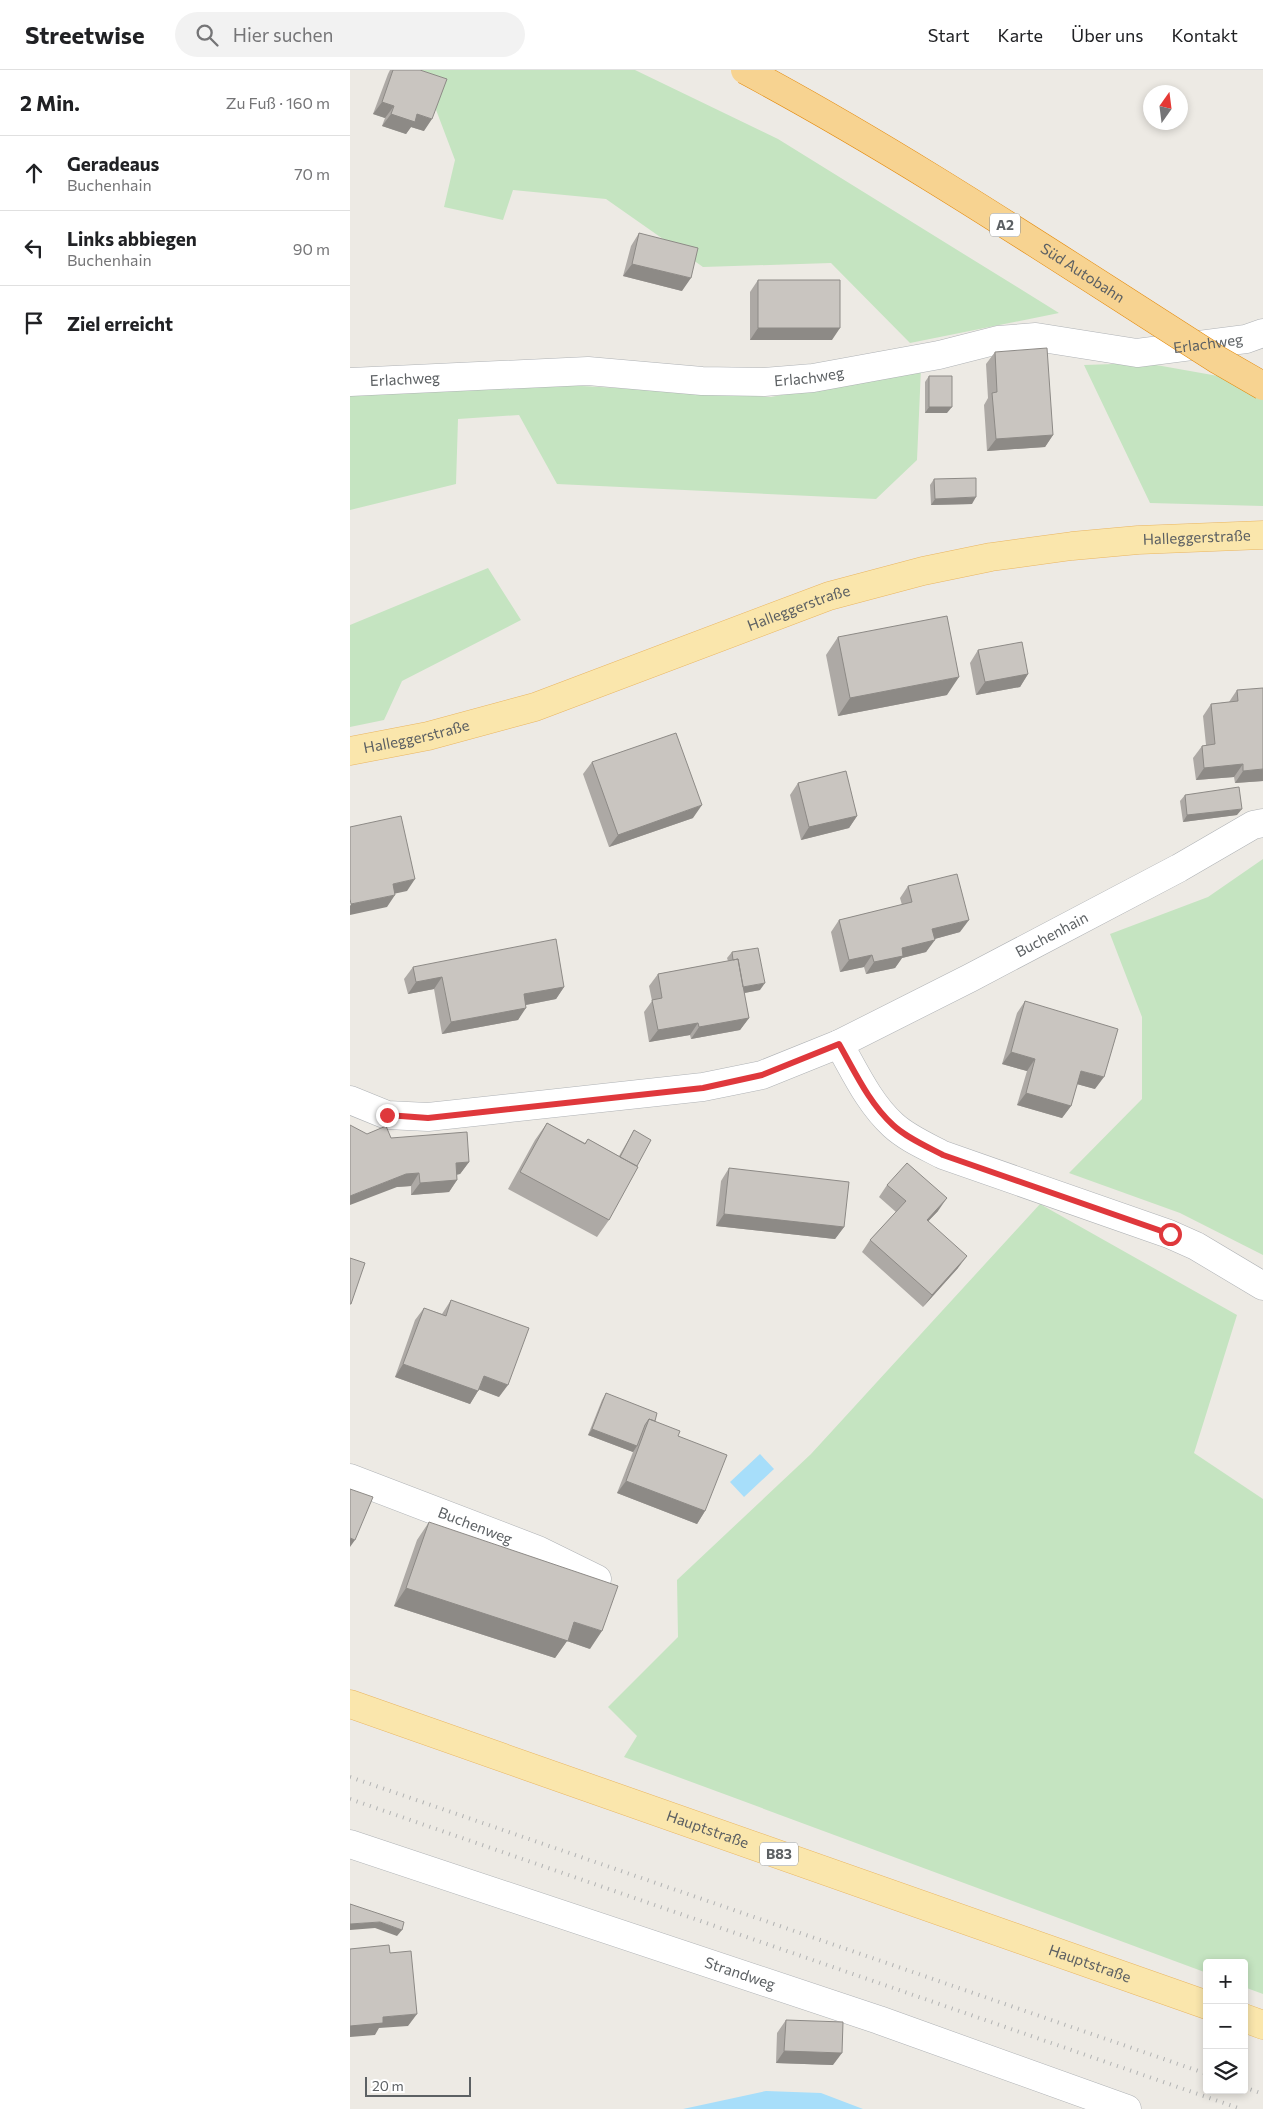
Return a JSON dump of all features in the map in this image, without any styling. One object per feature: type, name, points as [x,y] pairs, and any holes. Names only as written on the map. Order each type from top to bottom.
[{"type":"highway","name":"Süd Autobahn","points":[[745,70],[786,92],[955,193],[1210,355],[1263,386]]},
{"type":"main road","name":"Halleggerstraße","points":[[350,751],[428,736],[535,707],[829,596],[923,570],[991,557],[1072,546],[1138,540],[1263,535]]},
{"type":"main road","name":"Hauptstraße","points":[[350,1704],[1204,2004]]},
{"type":"main road","points":[[1248,2019],[1263,2025]]},
{"type":"street","name":"Erlachweg","points":[[350,382],[588,371],[702,381],[764,382],[813,378],[939,355],[998,340],[1036,337],[1137,353],[1246,339],[1263,333]]},
{"type":"street","name":"Buchenhain","points":[[350,1100],[387,1115],[428,1118],[703,1088],[762,1075],[839,1044],[970,978],[1178,868],[1253,825],[1263,823]]},
{"type":"street","points":[[839,1044],[867,1094],[893,1125],[915,1141],[943,1155],[1170,1234],[1196,1246],[1263,1286]]},
{"type":"street","name":"Buchenweg","points":[[350,1478],[538,1550],[597,1579]]},
{"type":"street","name":"Strandweg","points":[[350,1844],[879,2020],[1127,2109]]},
{"type":"green space","points":[[421,70],[635,70],[778,139],[1059,313],[910,343],[831,263],[703,267],[606,199],[513,190],[503,220],[444,207],[455,160]]},
{"type":"green space","points":[[1145,363],[1263,384],[1263,506],[1150,503],[1084,365]]},
{"type":"green space","points":[[921,368],[917,460],[876,499],[557,484],[519,415],[458,419],[456,484],[350,510],[350,396],[530,383],[771,397]]},
{"type":"green space","points":[[488,568],[521,620],[402,681],[384,720],[350,727],[350,625]]},
{"type":"green space","points":[[1263,859],[1263,1255],[1180,1213],[1069,1173],[1142,1099],[1142,1017],[1110,934],[1208,897]]},
{"type":"green space","points":[[1040,1204],[1237,1315],[1194,1453],[1263,1499],[1263,1994],[1248,1988],[1248,1959],[1203,1959],[1203,1972],[624,1757],[637,1736],[608,1707],[678,1637],[677,1580],[811,1454]]},
{"type":"water","points":[[760,1454],[774,1469],[744,1497],[730,1482]]},
{"type":"water","points":[[766,2091],[821,2093],[863,2109],[683,2109]]},
{"type":"building","points":[[393,70],[420,70],[447,79],[432,119],[417,114],[415,122],[391,114],[394,106],[382,102]]},
{"type":"building","points":[[639,233],[698,248],[691,278],[632,264]]},
{"type":"building","points":[[758,280],[840,280],[840,328],[758,328]]},
{"type":"building","points":[[1047,348],[1053,435],[996,439],[992,393],[997,392],[995,352]]},
{"type":"building","points":[[929,376],[952,376],[952,407],[929,407]]},
{"type":"building","points":[[976,478],[976,497],[935,499],[934,479]]},
{"type":"building","points":[[947,616],[959,677],[850,698],[838,637]]},
{"type":"building","points":[[1022,642],[1028,674],[985,682],[978,650]]},
{"type":"building","points":[[1263,688],[1263,769],[1243,771],[1243,764],[1204,768],[1202,746],[1215,744],[1211,704],[1238,701],[1237,690]]},
{"type":"building","points":[[676,733],[702,805],[618,835],[592,762]]},
{"type":"building","points":[[846,771],[857,816],[809,827],[798,783]]},
{"type":"building","points":[[1239,787],[1242,809],[1187,815],[1185,795]]},
{"type":"building","points":[[401,816],[415,879],[393,884],[395,895],[351,904],[350,827]]},
{"type":"building","points":[[957,874],[969,920],[932,929],[935,940],[902,948],[903,956],[874,962],[872,955],[849,960],[839,920],[912,902],[908,886]]},
{"type":"building","points":[[556,939],[564,987],[524,994],[526,1008],[451,1022],[442,977],[416,982],[413,967]]},
{"type":"building","points":[[758,948],[765,983],[743,987],[738,959],[733,960],[732,952]]},
{"type":"building","points":[[738,959],[749,1018],[699,1027],[698,1023],[658,1030],[652,1000],[662,998],[658,974]]},
{"type":"building","points":[[1025,1001],[1118,1029],[1104,1077],[1081,1071],[1071,1106],[1026,1093],[1035,1059],[1011,1052]]},
{"type":"building","points":[[547,1123],[585,1144],[588,1139],[638,1167],[609,1220],[520,1172]]},
{"type":"building","points":[[350,1125],[367,1134],[386,1126],[391,1138],[467,1132],[469,1162],[456,1163],[457,1180],[420,1183],[419,1173],[406,1174],[350,1196]]},
{"type":"building","points":[[634,1130],[651,1140],[637,1166],[620,1157]]},
{"type":"building","points":[[907,1163],[947,1198],[927,1220],[967,1256],[932,1295],[870,1240],[906,1201],[887,1185]]},
{"type":"building","points":[[729,1168],[849,1182],[844,1227],[724,1214]]},
{"type":"building","points":[[350,1258],[365,1263],[351,1304],[350,1304]]},
{"type":"building","points":[[451,1300],[529,1328],[508,1385],[484,1376],[478,1391],[403,1364],[424,1308],[446,1316]]},
{"type":"building","points":[[606,1393],[657,1413],[655,1421],[649,1419],[645,1425],[637,1446],[592,1429]]},
{"type":"building","points":[[649,1419],[680,1431],[678,1436],[727,1455],[705,1511],[626,1481]]},
{"type":"building","points":[[350,1489],[373,1497],[355,1540],[350,1538]]},
{"type":"building","points":[[429,1522],[618,1586],[602,1631],[574,1622],[568,1641],[406,1588]]},
{"type":"building","points":[[350,1904],[404,1922],[402,1930],[380,1922],[350,1924]]},
{"type":"building","points":[[389,1945],[390,1953],[411,1951],[417,2014],[383,2017],[383,2023],[350,2026],[350,1949]]},
{"type":"building","points":[[786,2020],[843,2022],[842,2053],[784,2051]]},
{"type":"railway","points":[[350,1777],[1203,2073]]},
{"type":"railway","points":[[350,1799],[1241,2109]]},
{"type":"railway","points":[[1248,2088],[1263,2094]]},
{"type":"route","points":[[387,1115],[428,1118],[583,1099],[703,1088],[762,1075],[839,1044],[867,1094],[893,1125],[915,1141],[943,1155],[1170,1234]]}]
